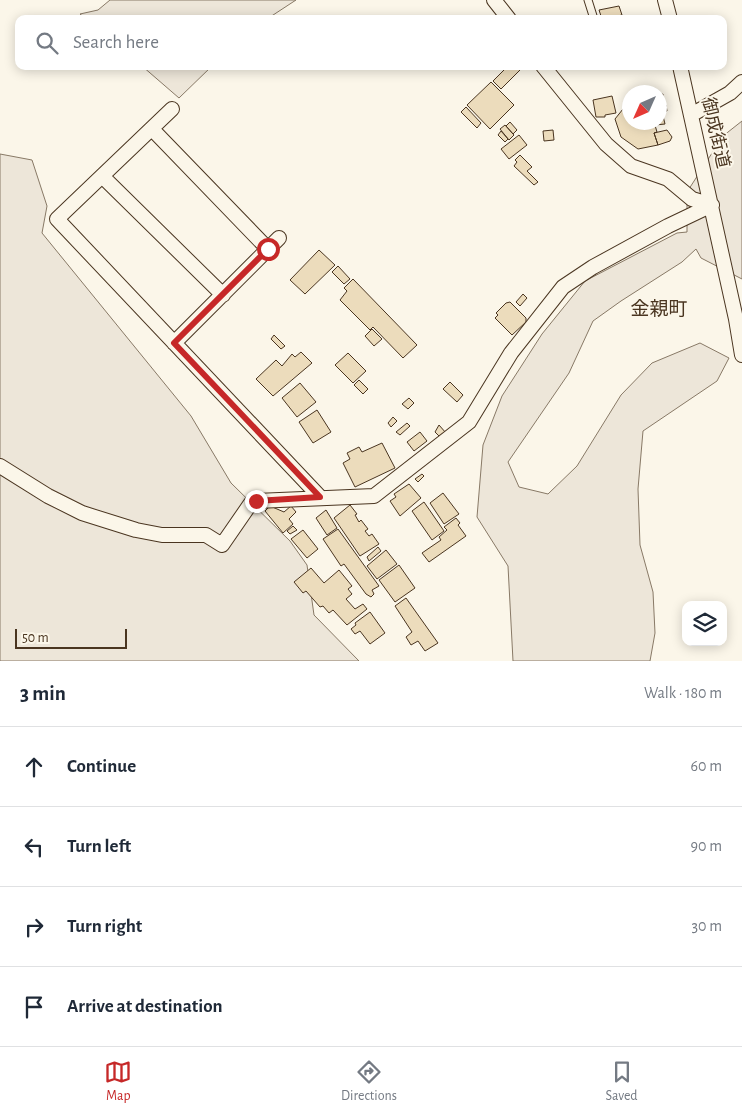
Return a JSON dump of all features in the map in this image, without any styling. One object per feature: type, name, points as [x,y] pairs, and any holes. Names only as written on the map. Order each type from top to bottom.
[{"type":"street","points":[[494,0],[505,15]]},
{"type":"street","points":[[665,0],[669,15]]},
{"type":"street","points":[[547,70],[606,144],[631,166],[668,179],[692,199],[712,205]]},
{"type":"street","name":"御成街道","points":[[681,70],[739,318],[742,355]]},
{"type":"street","points":[[691,115],[730,92],[742,82]]},
{"type":"street","points":[[172,109],[57,219],[320,497]]},
{"type":"street","points":[[152,129],[268,249]]},
{"type":"street","points":[[102,176],[222,295]]},
{"type":"street","points":[[0,466],[48,496],[82,513],[136,530],[162,535],[206,535],[222,544],[251,503],[320,497],[374,496],[469,422],[511,352],[564,286],[593,267],[660,230],[712,205]]},
{"type":"street","points":[[174,343],[279,238]]},
{"type":"lane","points":[[588,0],[593,15]]},
{"type":"shaded area","points":[[110,0],[296,0],[273,15],[80,14],[98,10]]},
{"type":"shaded area","points":[[147,70],[208,70],[179,98]]},
{"type":"shaded area","points":[[742,121],[742,279],[701,258],[696,249],[682,262],[593,321],[569,373],[508,462],[519,487],[548,494],[577,466],[621,395],[652,363],[700,343],[729,358],[717,381],[643,431],[638,489],[640,545],[653,592],[655,633],[650,661],[513,661],[508,566],[477,517],[483,445],[502,396],[542,334],[585,281],[677,233],[687,232],[687,192],[723,136]]},
{"type":"shaded area","points":[[0,154],[32,160],[47,206],[42,233],[191,416],[231,483],[290,541],[307,565],[314,615],[359,661],[0,661]]},
{"type":"building","points":[[619,6],[622,15],[601,15],[599,10]]},
{"type":"building","points":[[504,70],[520,70],[501,89],[493,81]]},
{"type":"building","points":[[491,82],[514,105],[490,129],[467,105]]},
{"type":"building","points":[[612,96],[616,113],[605,115],[605,117],[596,117],[593,100]]},
{"type":"building","points":[[466,107],[481,123],[477,128],[461,112]]},
{"type":"building","points":[[622,110],[622,130],[656,130],[657,132],[654,133],[658,145],[638,149],[621,137],[615,119]]},
{"type":"building","points":[[510,122],[517,130],[513,134],[506,126]]},
{"type":"building","points":[[505,125],[514,135],[509,140],[500,129]]},
{"type":"building","points":[[553,130],[554,140],[544,141],[543,131]]},
{"type":"building","points":[[667,130],[672,137],[670,141],[658,145],[654,133]]},
{"type":"building","points":[[501,131],[508,139],[505,142],[498,135]]},
{"type":"building","points":[[519,135],[527,145],[509,159],[501,149]]},
{"type":"building","points":[[520,155],[532,167],[527,171],[538,182],[534,185],[514,166],[517,162],[515,160]]},
{"type":"building","points":[[319,250],[335,265],[305,294],[290,280]]},
{"type":"building","points":[[338,266],[350,279],[344,284],[332,272]]},
{"type":"building","points":[[353,279],[417,345],[403,358],[373,327],[370,330],[340,300],[347,291],[344,288]]},
{"type":"building","points":[[523,294],[527,298],[520,306],[516,302]]},
{"type":"building","points":[[510,302],[526,318],[526,322],[512,335],[495,318],[498,315],[496,313],[506,303]]},
{"type":"building","points":[[372,329],[382,339],[374,346],[365,336]]},
{"type":"building","points":[[274,335],[285,346],[281,349],[271,339]]},
{"type":"building","points":[[301,352],[312,363],[273,396],[256,379],[276,360],[282,366],[292,354],[295,357]]},
{"type":"building","points":[[348,353],[366,371],[353,383],[335,365]]},
{"type":"building","points":[[359,380],[368,389],[363,394],[354,385]]},
{"type":"building","points":[[450,382],[463,395],[457,402],[443,389]]},
{"type":"building","points":[[300,383],[316,402],[297,417],[282,398]]},
{"type":"building","points":[[409,398],[414,403],[408,409],[402,404]]},
{"type":"building","points":[[317,410],[331,432],[313,443],[299,422]]},
{"type":"building","points":[[393,417],[397,421],[391,427],[388,423]]},
{"type":"building","points":[[407,423],[410,426],[400,435],[396,432]]},
{"type":"building","points":[[439,425],[446,433],[441,438],[435,432]]},
{"type":"building","points":[[420,432],[427,441],[414,451],[407,442]]},
{"type":"building","points":[[382,443],[395,468],[355,487],[343,463],[350,459],[347,453],[359,447],[362,452]]},
{"type":"building","points":[[422,474],[424,476],[418,482],[415,479]]},
{"type":"building","points":[[409,484],[421,498],[400,516],[390,501],[396,497],[394,494]]},
{"type":"building","points":[[443,493],[459,514],[444,524],[430,503]]},
{"type":"building","points":[[424,502],[444,531],[432,540],[412,511]]},
{"type":"building","points":[[350,505],[357,514],[355,515],[359,522],[361,520],[368,529],[365,531],[369,536],[372,534],[379,544],[360,556],[334,518]]},
{"type":"building","points":[[270,506],[284,512],[291,506],[296,512],[289,519],[293,524],[283,533],[265,511]]},
{"type":"building","points":[[326,510],[337,528],[327,535],[316,518]]},
{"type":"building","points":[[456,518],[460,523],[458,525],[466,536],[429,562],[422,553],[441,540],[439,537],[447,530],[444,527]]},
{"type":"building","points":[[293,526],[297,530],[290,534],[287,531]]},
{"type":"building","points":[[338,529],[379,586],[372,590],[374,594],[371,597],[366,594],[344,564],[341,566],[323,539]]},
{"type":"building","points":[[303,530],[318,549],[307,558],[291,539]]},
{"type":"building","points":[[378,547],[381,551],[369,561],[367,557]]},
{"type":"building","points":[[386,550],[397,564],[377,579],[367,566]]},
{"type":"building","points":[[399,565],[415,588],[395,602],[379,580]]},
{"type":"building","points":[[311,568],[324,583],[339,570],[352,586],[348,589],[352,594],[346,599],[355,609],[363,604],[367,609],[347,625],[333,610],[329,613],[323,606],[320,607],[306,591],[303,593],[294,582]]},
{"type":"building","points":[[406,598],[438,643],[425,651],[418,641],[411,645],[406,637],[412,632],[395,606]]},
{"type":"building","points":[[370,612],[385,633],[370,644],[360,631],[355,634],[351,629],[356,625],[355,623]]},
{"type":"district","name":"金親町","points":[[659,309]]},
{"type":"route","points":[[256,501],[320,497],[174,343],[268,249]]}]
